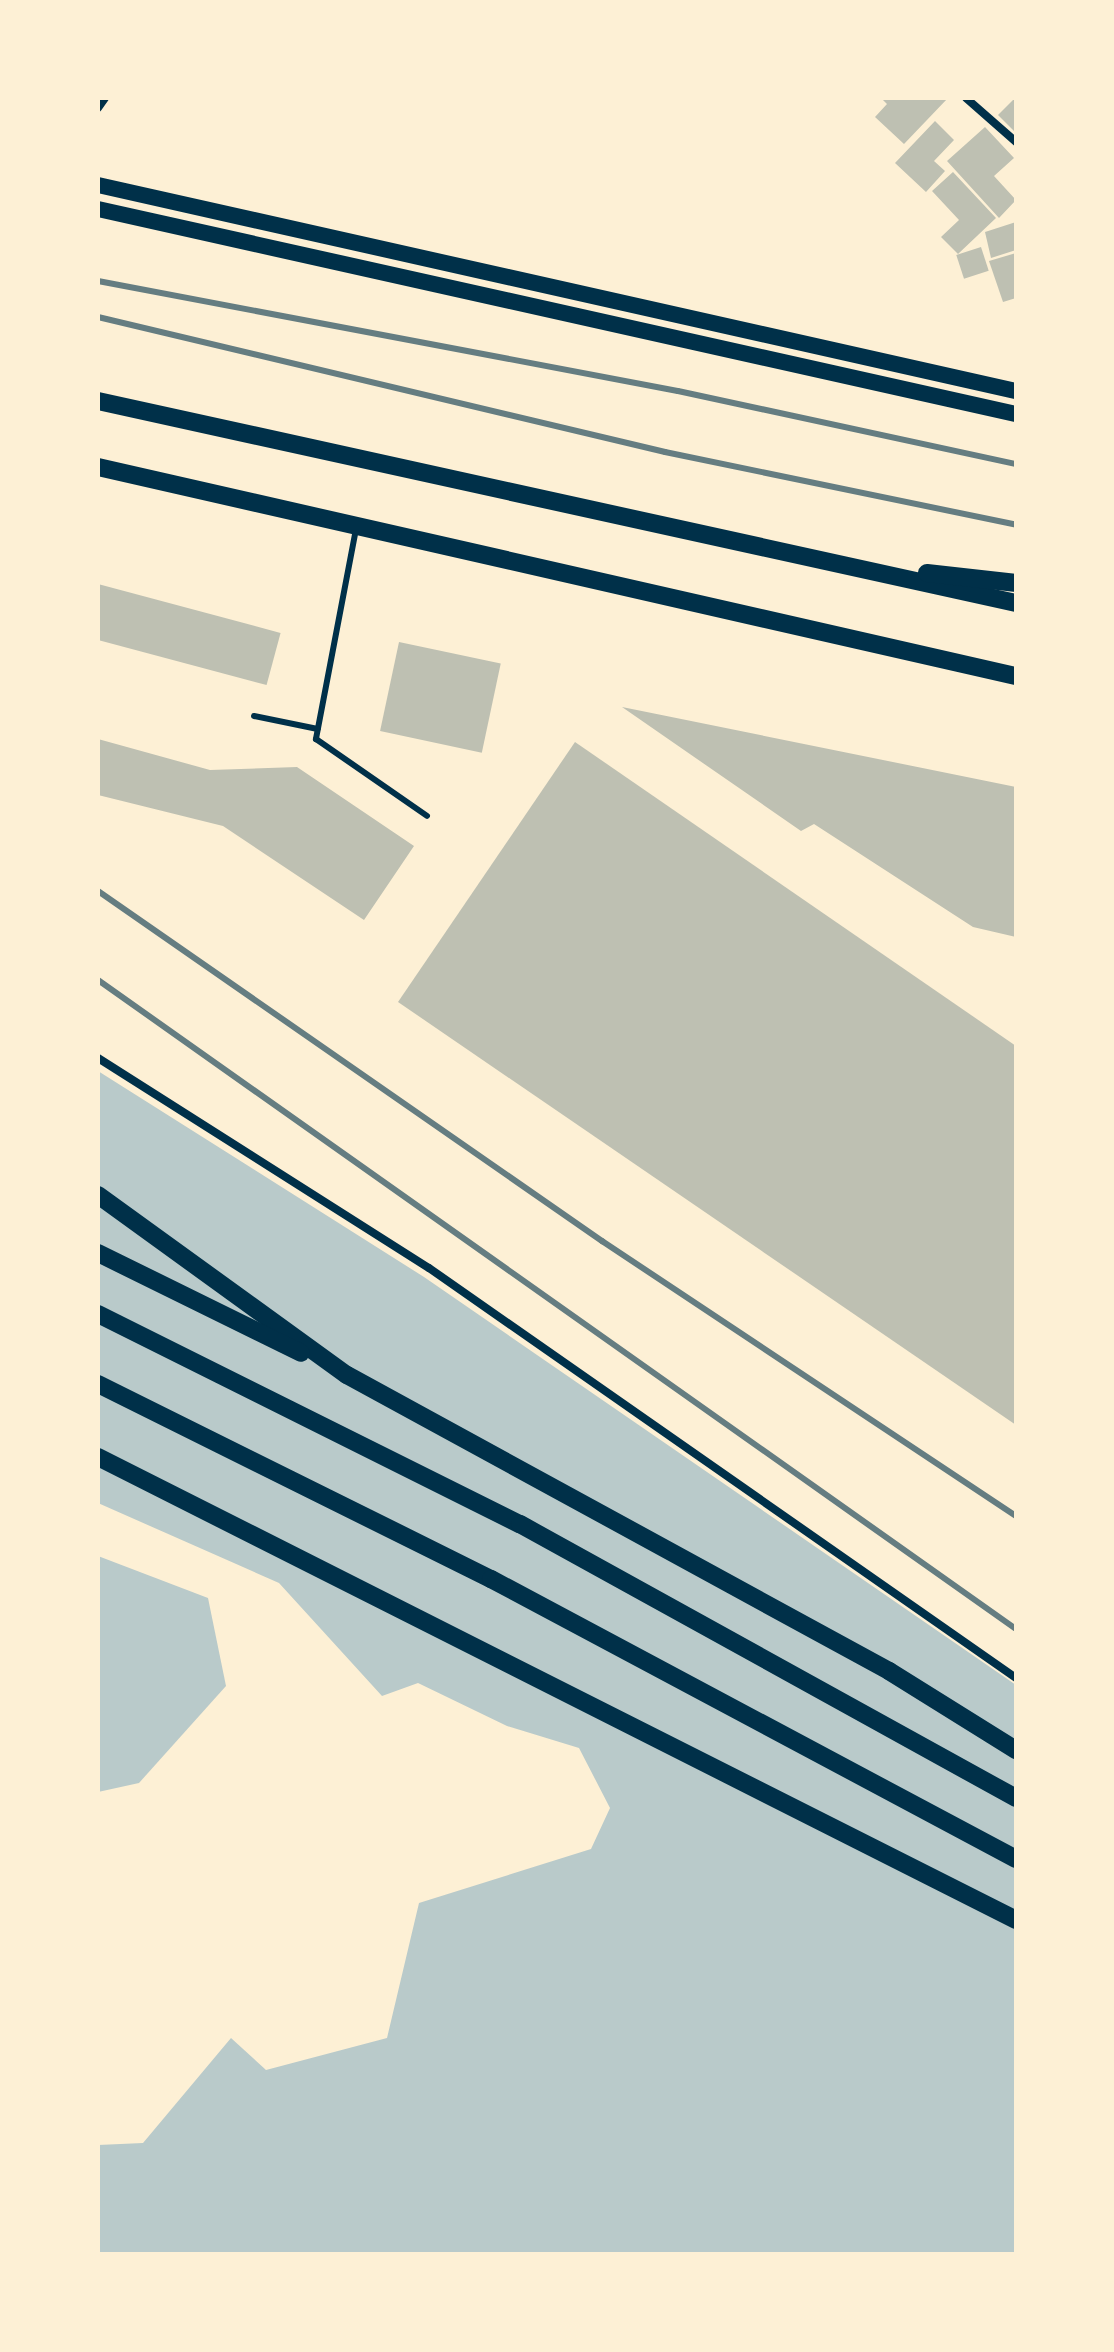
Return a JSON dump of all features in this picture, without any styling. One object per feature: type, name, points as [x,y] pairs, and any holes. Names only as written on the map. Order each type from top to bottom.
[{"type":"main road","points":[[98,185],[1016,391]]},
{"type":"main road","points":[[98,209],[1016,414]]},
{"type":"main road","points":[[98,401],[1016,603]]},
{"type":"main road","points":[[98,467],[1016,676]]},
{"type":"main road","points":[[98,476],[158,481]]},
{"type":"main road","points":[[817,559],[1016,583]]},
{"type":"main road","points":[[98,1195],[347,1375]]},
{"type":"main road","points":[[98,1253],[347,1375],[889,1671],[1016,1750]]},
{"type":"main road","points":[[98,1314],[520,1524],[1016,1798]]},
{"type":"main road","points":[[98,1384],[756,1720],[1016,1859]]},
{"type":"main road","points":[[98,1457],[1016,1920]]},
{"type":"street","points":[[98,108],[105,98]]},
{"type":"street","points":[[966,98],[1016,142]]},
{"type":"street","points":[[98,1058],[429,1268],[1016,1678]]},
{"type":"lane","points":[[357,526],[316,739],[427,816]]},
{"type":"lane","points":[[254,716],[318,729]]},
{"type":"shaded area","points":[[98,1071],[424,1277],[1016,1685],[1016,2254],[98,2254],[98,2145],[143,2143],[231,2038],[266,2070],[387,2038],[419,1903],[591,1849],[610,1808],[579,1748],[507,1726],[418,1683],[382,1696],[279,1583],[98,1503]]},
{"type":"shaded area","points":[[98,1556],[208,1598],[226,1686],[139,1783],[98,1792]]},
{"type":"building","points":[[881,98],[948,98],[904,144],[875,117],[887,104]]},
{"type":"building","points":[[1016,98],[1016,133],[998,115]]},
{"type":"building","points":[[935,121],[954,140],[934,161],[945,171],[926,192],[895,163]]},
{"type":"building","points":[[985,127],[1014,158],[994,176],[1016,200],[999,218],[947,161]]},
{"type":"building","points":[[953,172],[996,218],[958,254],[941,237],[959,220],[932,191]]},
{"type":"building","points":[[1016,222],[1016,250],[991,258],[985,232]]},
{"type":"building","points":[[981,247],[989,271],[964,279],[956,255]]},
{"type":"building","points":[[1016,253],[1016,298],[1003,302],[989,261]]},
{"type":"building","points":[[98,584],[281,633],[267,685],[98,640]]},
{"type":"building","points":[[399,642],[501,664],[482,753],[380,731]]},
{"type":"building","points":[[622,707],[1016,787],[1016,937],[973,927],[814,824],[801,831]]},
{"type":"building","points":[[98,739],[210,770],[297,767],[414,846],[364,920],[223,826],[98,795]]},
{"type":"building","points":[[575,742],[1016,1046],[1016,1425],[398,1002]]},
{"type":"railway","points":[[98,281],[678,391],[1016,464]]},
{"type":"railway","points":[[98,317],[665,452],[1016,525]]},
{"type":"railway","points":[[98,891],[602,1241],[1016,1516]]},
{"type":"railway","points":[[98,980],[1016,1629]]}]
